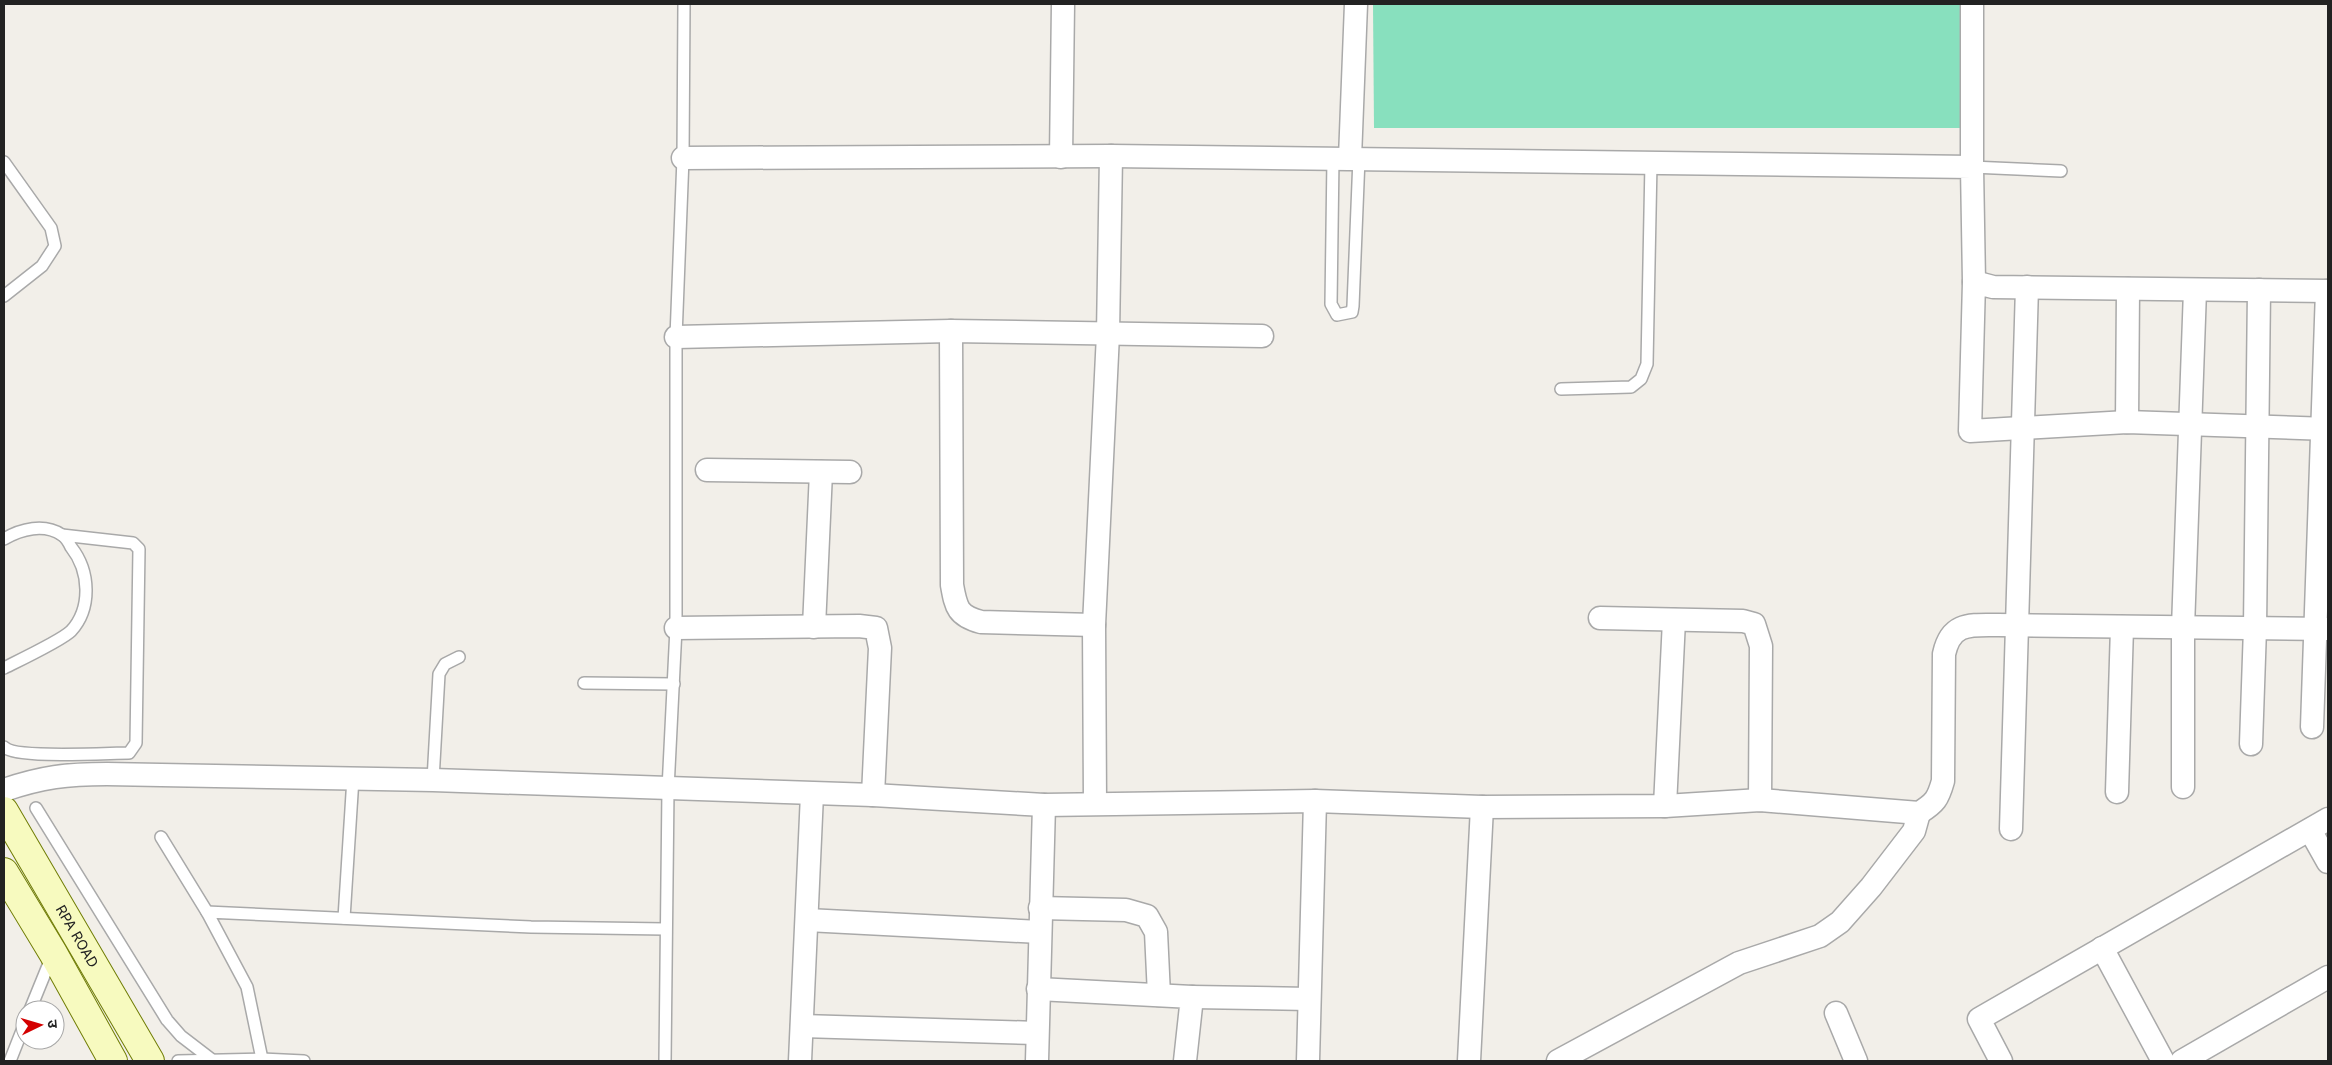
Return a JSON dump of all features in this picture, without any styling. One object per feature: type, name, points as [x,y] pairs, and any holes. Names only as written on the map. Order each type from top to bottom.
[{"type":"street","points":[[1061,157],[1063,4]]},
{"type":"street","points":[[1347,158],[1356,4]]},
{"type":"street","points":[[1972,4],[1974,282],[1970,431],[2024,430],[2126,422],[2326,429]]},
{"type":"street","points":[[684,158],[1111,156],[1972,167]]},
{"type":"street","points":[[1096,803],[1094,625],[1108,334],[1111,156]]},
{"type":"street","points":[[1974,282],[1992,287],[2328,291],[2323,630],[2312,727]]},
{"type":"street","points":[[2011,829],[2027,287]]},
{"type":"street","points":[[2126,422],[2128,289]]},
{"type":"street","points":[[2183,787],[2183,628],[2195,290]]},
{"type":"street","points":[[2251,744],[2258,290]]},
{"type":"street","points":[[952,331],[952,585],[956,605],[967,618],[982,622],[1094,625]]},
{"type":"street","points":[[676,337],[952,331],[1262,336]]},
{"type":"street","points":[[707,470],[850,472]]},
{"type":"street","points":[[814,627],[821,472]]},
{"type":"street","points":[[1600,618],[1743,621],[1754,624],[1761,646],[1760,800]]},
{"type":"street","points":[[1665,806],[1674,620]]},
{"type":"street","points":[[4,790],[66,774],[432,780],[872,795],[1044,805],[1315,802],[1482,807],[1665,806],[1760,800],[1919,813],[1931,806],[1938,798],[1943,781],[1944,654],[1947,640],[1958,629],[1972,624],[2323,630]]},
{"type":"street","points":[[2117,792],[2122,627]]},
{"type":"street","points":[[676,628],[876,628],[880,648],[872,795]]},
{"type":"street","points":[[800,1061],[812,794]]},
{"type":"street","points":[[1308,1061],[1315,802]]},
{"type":"street","points":[[1036,1061],[1044,805]]},
{"type":"street","points":[[1469,1061],[1482,807]]},
{"type":"street","name":"RPA ROAD","points":[[4,811],[150,1061]]},
{"type":"street","points":[[1558,1061],[1739,963],[1820,936],[1840,922],[1871,887],[1914,831],[1919,813]]},
{"type":"street","points":[[2001,1061],[1979,1018],[2319,824],[2328,862]]},
{"type":"street","points":[[4,872],[53,953],[113,1061]]},
{"type":"street","points":[[1040,908],[1126,910],[1147,916],[1156,932],[1159,995]]},
{"type":"street","points":[[807,920],[1040,932]]},
{"type":"street","points":[[2102,948],[2163,1061]]},
{"type":"street","points":[[2182,1061],[2328,978]]},
{"type":"street","points":[[1038,989],[1192,997],[1309,999]]},
{"type":"street","points":[[1185,1061],[1192,997]]},
{"type":"street","points":[[1836,1013],[1856,1061]]},
{"type":"street","points":[[802,1026],[1037,1033]]},
{"type":"lane","points":[[665,1061],[668,789],[676,628],[676,337],[684,158],[684,4]]},
{"type":"lane","points":[[1347,158],[1354,306],[1352,312],[1337,315],[1331,304],[1347,158]]},
{"type":"lane","points":[[4,162],[51,228],[55,246],[42,266],[4,296]]},
{"type":"lane","points":[[1561,389],[1631,387],[1641,379],[1647,364],[1651,163]]},
{"type":"lane","points":[[1972,167],[2061,171]]},
{"type":"lane","points":[[4,538],[16,532],[41,528],[62,535],[133,543],[139,549],[136,743],[129,753],[26,754],[7,750],[4,747]]},
{"type":"lane","points":[[4,668],[70,632],[83,612],[86,592],[85,572],[77,554],[62,535]]},
{"type":"lane","points":[[432,780],[439,674],[445,664],[459,657]]},
{"type":"lane","points":[[584,683],[674,684]]},
{"type":"lane","points":[[344,918],[353,778]]},
{"type":"lane","points":[[36,808],[167,1020],[181,1036],[211,1059]]},
{"type":"lane","points":[[161,836],[247,987],[262,1059]]},
{"type":"lane","points":[[206,912],[522,926],[665,929]]},
{"type":"lane","points":[[34,1000],[53,953]]},
{"type":"lane","points":[[10,1061],[15,1048]]},
{"type":"lane","points":[[178,1061],[211,1059],[304,1061]]},
{"type":"green space","points":[[1373,4],[1976,4],[1976,128],[1374,128]]}]
